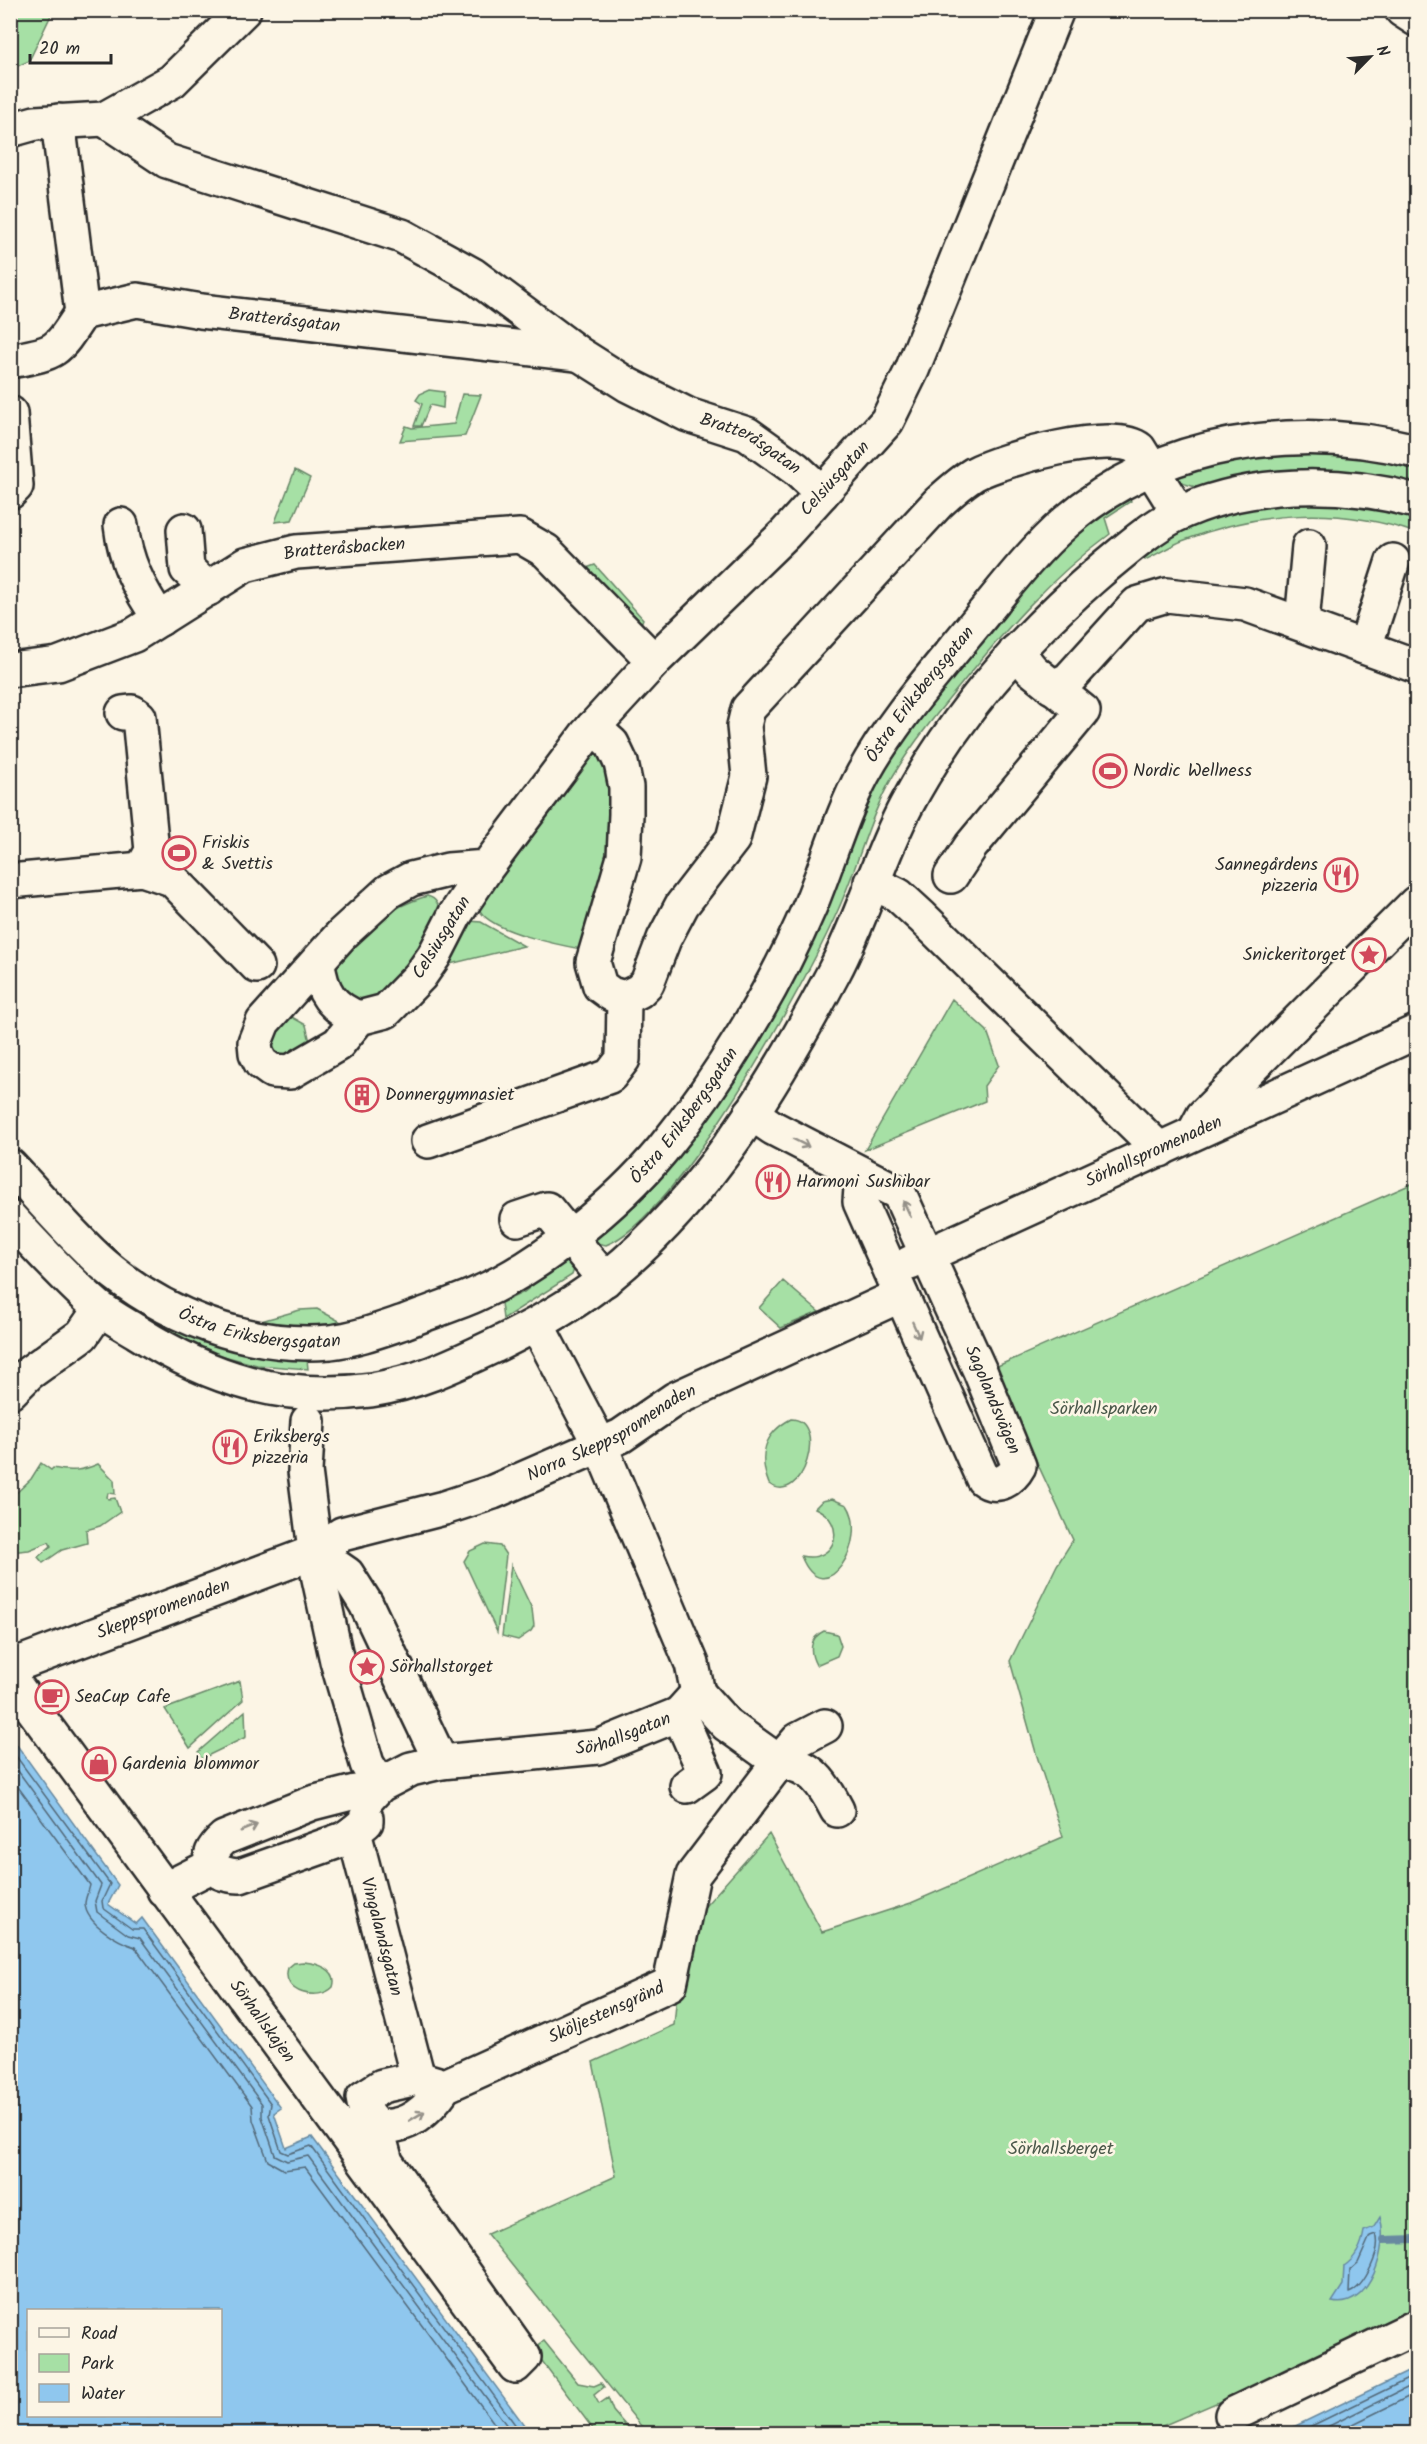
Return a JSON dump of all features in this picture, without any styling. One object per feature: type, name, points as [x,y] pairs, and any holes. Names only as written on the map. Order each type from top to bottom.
[{"type":"street","points":[[10,130],[58,121],[104,119],[172,81],[244,10]]},
{"type":"street","name":"Celsiusgatan","points":[[487,867],[448,870],[411,879],[389,891],[342,934],[318,963],[281,1000],[257,1031],[256,1053],[261,1063],[279,1072],[290,1072],[304,1066],[338,1044],[359,1018],[386,1011],[420,976],[434,956],[455,915],[487,867],[593,727],[654,661],[785,534],[886,421],[912,370],[1057,10]]},
{"type":"street","points":[[1402,10],[1416,19]]},
{"type":"street","name":"Bratteråsgatan","points":[[104,119],[167,160],[402,236],[473,275],[579,354],[628,385],[688,415],[747,434],[796,469],[822,493]]},
{"type":"street","points":[[10,361],[52,353],[67,338],[82,313],[58,121]]},
{"type":"street","name":"Bratteråsgatan","points":[[82,313],[137,300],[201,311],[579,354]]},
{"type":"street","points":[[10,413],[16,486],[10,492]]},
{"type":"street","name":"Östra Eriksbergsgatan","points":[[10,1166],[87,1249],[125,1281],[191,1318],[234,1333],[268,1339],[330,1342],[356,1338],[388,1328],[475,1296],[513,1276],[567,1237],[620,1194],[663,1148],[693,1108],[743,1031],[804,919],[857,786],[881,743],[902,713],[1012,579],[1063,525],[1103,495],[1151,470],[1218,447],[1281,438],[1355,439],[1416,451]]},
{"type":"street","points":[[593,727],[612,744],[621,763],[626,787],[626,814],[624,856],[593,963],[600,986],[611,994],[624,998],[639,991],[647,983],[664,939],[682,905],[732,838],[749,776],[744,726],[748,709],[938,504],[972,476],[992,465],[1024,455],[1104,441],[1132,443],[1139,448],[1179,513]]},
{"type":"street","points":[[10,1218],[100,1309],[159,1346],[218,1375],[260,1389],[314,1394],[398,1386],[436,1374],[537,1325],[605,1280],[682,1206],[751,1113],[836,968],[871,882],[906,806],[950,734],[1016,651],[1098,573],[1152,528],[1179,513],[1215,500],[1251,492],[1305,488],[1350,489],[1416,501]]},
{"type":"street","points":[[121,525],[124,549],[132,573],[160,619]]},
{"type":"street","points":[[184,530],[187,569],[208,589]]},
{"type":"street","name":"Bratteråsbacken","points":[[10,670],[58,664],[134,635],[245,565],[296,552],[519,536],[546,551],[654,661]]},
{"type":"street","points":[[1302,623],[1309,546]]},
{"type":"street","points":[[1365,647],[1392,561]]},
{"type":"street","points":[[1052,687],[1068,680],[1127,613],[1149,599],[1167,595],[1187,596],[1210,602],[1245,604],[1416,666]]},
{"type":"street","points":[[951,876],[971,846],[1083,711],[1032,670],[1016,651]]},
{"type":"street","points":[[129,725],[155,846],[172,879],[257,966]]},
{"type":"street","points":[[10,881],[155,846]]},
{"type":"street","points":[[871,882],[898,895],[922,917],[1160,1150]]},
{"type":"street","points":[[1193,1135],[1203,1116],[1416,903]]},
{"type":"street","points":[[318,963],[320,981],[329,1000],[344,1013],[359,1018]]},
{"type":"street","points":[[428,1141],[610,1076],[623,1059],[624,998]]},
{"type":"street","name":"Sörhallspromenaden","points":[[897,1283],[929,1255],[1416,1032]]},
{"type":"street","name":"Sagolandsvägen","points":[[751,1113],[773,1128],[899,1193],[929,1255],[1020,1466],[1014,1476],[1004,1483],[988,1483],[983,1479],[860,1202],[862,1174]]},
{"type":"street","points":[[517,1219],[547,1209],[567,1237],[605,1280]]},
{"type":"street","name":"Norra Skeppspromenaden","points":[[315,1552],[342,1534],[444,1508],[493,1492],[632,1430],[675,1399],[897,1283]]},
{"type":"street","points":[[17,1379],[82,1335],[100,1309]]},
{"type":"street","points":[[537,1325],[600,1444],[693,1664],[689,1704],[705,1773],[687,1786]]},
{"type":"street","points":[[308,1421],[305,1471],[315,1552],[337,1661],[373,1792],[366,1822],[344,1839],[240,1876],[222,1876],[213,1865],[213,1848],[224,1838],[339,1794],[373,1792]]},
{"type":"street","points":[[315,1552],[347,1574],[366,1604],[441,1762]]},
{"type":"street","name":"Skeppspromenaden","points":[[10,1667],[315,1552]]},
{"type":"street","name":"Sörhallskajen","points":[[10,1678],[164,1890],[364,2134]]},
{"type":"street","points":[[689,1704],[726,1724],[779,1762],[797,1763],[811,1773],[828,1793],[837,1810]]},
{"type":"street","name":"Sörhallsgatan","points":[[373,1792],[411,1769],[441,1762],[598,1747],[689,1704]]},
{"type":"street","points":[[779,1762],[798,1740],[825,1726]]},
{"type":"street","name":"Sköljestensgränd","points":[[364,2134],[398,2125],[430,2108],[432,2082],[670,1984],[693,1875],[779,1762]]},
{"type":"street","name":"Vingalandsgatan","points":[[354,1832],[432,2082]]},
{"type":"street","points":[[164,1890],[213,1865]]},
{"type":"street","points":[[364,2134],[386,2162],[520,2361]]},
{"type":"street","points":[[1232,2415],[1416,2327]]},
{"type":"green space","points":[[11,10],[53,11],[29,61],[11,69]]},
{"type":"green space","points":[[429,390],[444,392],[443,408],[430,405],[421,426],[414,426],[422,404],[416,400],[420,394]]},
{"type":"green space","points":[[462,394],[481,395],[465,436],[400,441],[406,426],[412,428],[454,424]]},
{"type":"green space","points":[[1322,452],[1371,456],[1416,467],[1416,488],[1203,489],[1185,484],[1175,477],[1247,458]]},
{"type":"green space","points":[[295,470],[310,478],[292,520],[275,522]]},
{"type":"green space","points":[[1129,497],[1131,501],[1105,518],[1110,534],[1067,569],[1010,626],[941,709],[900,764],[877,808],[845,893],[822,944],[737,1095],[702,1146],[668,1192],[635,1226],[606,1245],[591,1242],[594,1234],[612,1221],[861,815],[886,763],[937,695],[1017,597],[1072,538]]},
{"type":"green space","points":[[1325,503],[1371,509],[1416,520],[1416,533],[1387,524],[1358,519],[1328,516],[1269,518],[1211,531],[1182,541],[1145,560],[1139,557],[1182,530],[1227,514],[1275,506]]},
{"type":"green space","points":[[595,565],[643,619],[641,624],[581,570]]},
{"type":"green space","points":[[596,755],[611,768],[621,829],[586,950],[527,936],[495,924],[484,916],[479,908],[487,894],[581,767]]},
{"type":"green space","points":[[427,896],[436,901],[441,916],[396,989],[363,1003],[343,998],[333,972],[362,934],[384,916]]},
{"type":"green space","points":[[469,921],[481,922],[524,946],[450,964],[446,962]]},
{"type":"green space","points":[[952,999],[987,1031],[999,1065],[984,1086],[985,1101],[865,1150]]},
{"type":"green space","points":[[290,1016],[306,1025],[310,1042],[293,1061],[269,1052],[268,1027],[282,1017]]},
{"type":"green space","name":"Sörhallsberget","points":[[1416,1182],[1416,2312],[1314,2361],[1146,2433],[657,2433],[641,2426],[487,2234],[616,2176],[593,2062],[674,2025],[683,1931],[769,1834],[822,1932],[911,1903],[1063,1837],[1010,1661],[1057,1565],[1073,1540],[993,1368]]},
{"type":"green space","points":[[10,1188],[177,1329],[218,1345],[272,1357],[307,1359],[308,1369],[257,1365],[205,1351],[123,1312],[11,1205]]},
{"type":"green space","points":[[571,1254],[575,1266],[572,1275],[503,1319],[501,1303],[524,1292]]},
{"type":"green space","points":[[783,1281],[819,1312],[781,1328],[759,1308]]},
{"type":"green space","points":[[317,1309],[343,1323],[298,1326],[261,1321],[300,1310]]},
{"type":"green space","points":[[791,1419],[802,1423],[808,1433],[810,1446],[801,1474],[792,1484],[782,1488],[769,1484],[764,1455],[769,1438]]},
{"type":"green space","points":[[41,1463],[51,1470],[53,1468],[76,1470],[98,1464],[114,1480],[115,1494],[108,1493],[107,1497],[108,1499],[115,1498],[120,1512],[100,1526],[86,1530],[87,1543],[62,1550],[43,1563],[38,1557],[51,1546],[49,1542],[29,1550],[10,1552],[11,1498],[31,1479]]},
{"type":"green space","points":[[832,1499],[847,1505],[853,1519],[853,1536],[849,1552],[842,1565],[832,1575],[822,1578],[811,1572],[801,1556],[813,1557],[823,1554],[830,1548],[835,1531],[832,1523],[825,1514],[815,1508],[822,1501]]},
{"type":"green space","points":[[485,1544],[500,1546],[506,1555],[497,1632],[464,1561],[470,1551]]},
{"type":"green space","points":[[511,1565],[532,1609],[534,1626],[518,1640],[502,1636]]},
{"type":"green space","points":[[824,1631],[837,1634],[841,1646],[837,1656],[816,1665],[812,1655],[813,1641]]},
{"type":"green space","points":[[240,1681],[243,1700],[190,1748],[165,1709]]},
{"type":"green space","points":[[245,1711],[246,1737],[201,1759],[198,1752]]},
{"type":"green space","points":[[303,1962],[330,1971],[334,1981],[333,1987],[319,1994],[302,1993],[295,1989],[287,1977],[288,1968],[294,1963]]},
{"type":"green space","points":[[544,2341],[578,2383],[594,2386],[601,2383],[604,2387],[594,2395],[599,2404],[608,2398],[613,2411],[632,2433],[596,2433],[533,2349]]},
{"type":"water","points":[[11,1737],[118,1885],[108,1904],[136,1924],[142,1918],[281,2108],[274,2113],[286,2148],[312,2137],[530,2433],[11,2433]]},
{"type":"water","points":[[1380,2217],[1382,2243],[1379,2259],[1367,2286],[1357,2296],[1346,2302],[1332,2302],[1343,2285],[1344,2266],[1358,2251],[1364,2231],[1374,2227]]},
{"type":"water","points":[[1416,2368],[1416,2433],[1281,2433]]},
{"type":"waterway","points":[[1416,2168],[1414,2183],[1416,2190]]},
{"type":"waterway","points":[[1384,2240],[1416,2239]]},
{"type":"place","name":"Nordic Wellness","points":[[1110,771]]},
{"type":"place","name":"Friskis & Svettis","points":[[179,853]]},
{"type":"place","name":"Sannegårdens pizzeria","points":[[1341,875]]},
{"type":"place","name":"Snickeritorget","points":[[1369,955]]},
{"type":"place","name":"Donnergymnasiet","points":[[362,1095]]},
{"type":"place","name":"Harmoni Sushibar","points":[[773,1182]]},
{"type":"place","name":"Eriksbergs pizzeria","points":[[230,1447]]},
{"type":"place","name":"Sörhallstorget","points":[[367,1667]]},
{"type":"place","name":"SeaCup Cafe","points":[[52,1697]]},
{"type":"place","name":"Gardenia blommor","points":[[99,1764]]},
{"type":"park label","name":"Sörhallsparken","points":[[1104,1409]]}]
